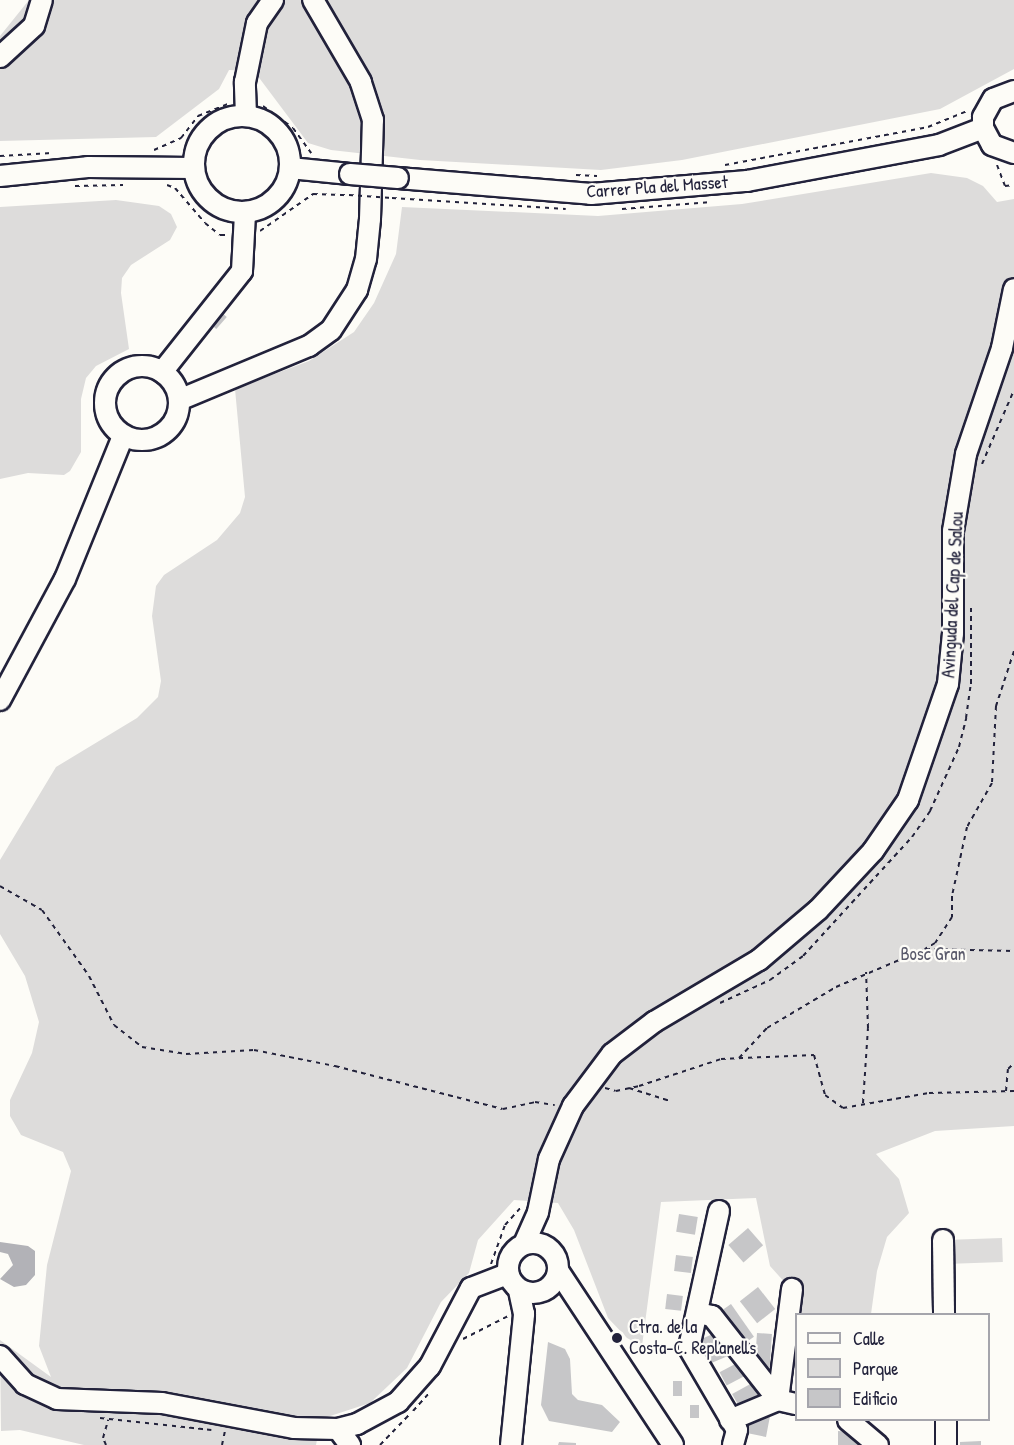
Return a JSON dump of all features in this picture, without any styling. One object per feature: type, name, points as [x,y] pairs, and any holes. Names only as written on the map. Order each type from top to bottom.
[{"type":"street","points":[[0,57],[34,26],[42,0]]},
{"type":"street","points":[[249,108],[214,124],[198,143],[193,168],[204,195],[230,211],[245,213],[271,203],[287,182],[290,168],[289,153],[274,127],[249,108],[245,82],[257,23],[273,0]]},
{"type":"street","points":[[179,400],[309,346],[331,330],[357,290],[366,259],[370,219],[373,120],[361,82],[313,0]]},
{"type":"street","points":[[1014,91],[993,99],[983,117],[983,128],[992,145],[1014,153]]},
{"type":"street","name":"Carrer Pla del Masset","points":[[290,168],[591,194],[747,181],[939,145],[983,128]]},
{"type":"street","points":[[0,176],[88,167],[193,168]]},
{"type":"street","points":[[162,372],[242,271],[245,213]]},
{"type":"street","name":"Avinguda del Cap de Salou","points":[[524,1244],[540,1204],[549,1159],[573,1106],[603,1086],[612,1054],[654,1022],[759,960],[818,910],[873,851],[908,800],[948,684],[953,633],[953,531],[966,454],[1002,348],[1014,289]]},
{"type":"street","points":[[133,367],[162,372],[174,384],[179,400],[176,420],[162,435],[143,441],[123,436],[105,413],[110,384],[133,367]]},
{"type":"street","points":[[0,700],[65,579],[123,436]]},
{"type":"street","name":"Avinguda del Cap de Salou","points":[[540,1204],[548,1247]]},
{"type":"street","points":[[719,1211],[689,1348],[736,1430],[733,1445]]},
{"type":"street","points":[[943,1240],[944,1313]]},
{"type":"street","points":[[511,1445],[524,1314],[513,1252],[524,1244],[536,1242],[548,1247],[558,1259],[559,1272],[584,1315],[673,1445]]},
{"type":"street","points":[[0,1356],[25,1384],[57,1399],[162,1402],[294,1428],[338,1429],[377,1415],[416,1384],[439,1351],[464,1297],[481,1282],[520,1286],[553,1285],[559,1272]]},
{"type":"street","points":[[520,1286],[561,1298],[584,1315]]},
{"type":"street","points":[[787,1402],[792,1289]]},
{"type":"street","points":[[698,1313],[712,1316],[787,1402]]},
{"type":"street","points":[[730,1419],[787,1402]]},
{"type":"street","points":[[850,1421],[878,1445]]},
{"type":"street","points":[[946,1421],[946,1445]]},
{"type":"street","points":[[338,1429],[350,1445]]},
{"type":"path","points":[[720,166],[928,127],[954,119],[974,105]]},
{"type":"path","points":[[152,151],[171,146],[198,116],[213,108],[249,108],[274,111],[293,128],[304,148],[314,155]]},
{"type":"path","points":[[0,156],[53,153]]},
{"type":"path","points":[[566,175],[607,176]]},
{"type":"path","points":[[166,184],[175,188],[188,207],[220,235],[231,234]]},
{"type":"path","points":[[71,186],[130,185]]},
{"type":"path","points":[[253,234],[273,224],[313,194],[392,198]]},
{"type":"path","points":[[979,472],[1014,390]]},
{"type":"path","points":[[714,1005],[770,980],[803,956],[912,837],[930,811],[959,747],[966,718],[971,684],[970,600]]},
{"type":"path","points":[[739,1058],[767,1029],[866,972],[935,943],[952,917],[952,896],[967,826],[992,783],[996,706],[1014,651]]},
{"type":"path","points":[[0,886],[42,910],[89,976],[114,1025],[142,1047],[186,1054],[254,1050],[335,1066],[503,1109],[535,1102],[573,1106]]},
{"type":"path","points":[[925,949],[1014,951]]},
{"type":"path","points":[[863,1103],[868,1028],[866,972]]},
{"type":"path","points":[[629,1088],[690,1066],[739,1058],[814,1055],[825,1095],[843,1108],[863,1103],[881,1104],[929,1093],[1014,1091]]},
{"type":"path","points":[[1006,1091],[1008,1069],[1014,1063]]},
{"type":"path","points":[[603,1086],[629,1088],[670,1101]]},
{"type":"path","points":[[520,1286],[495,1244],[505,1225],[530,1193],[540,1204]]},
{"type":"path","points":[[463,1339],[512,1314],[524,1314]]},
{"type":"path","points":[[106,1445],[103,1438],[108,1420]]},
{"type":"path","points":[[222,1445],[225,1431]]},
{"type":"green space","points":[[29,0],[1014,0],[1014,69],[940,109],[682,160],[601,170],[420,160],[331,150],[308,143],[254,71],[229,70],[219,89],[156,137],[0,141],[0,36]]},
{"type":"green space","name":"Bosc Gran","points":[[931,173],[967,178],[983,186],[997,202],[1014,199],[1014,1126],[935,1131],[876,1154],[899,1179],[909,1213],[887,1237],[877,1271],[871,1313],[802,1313],[796,1295],[770,1266],[756,1198],[661,1202],[642,1346],[627,1338],[608,1318],[574,1230],[558,1203],[514,1200],[478,1240],[469,1273],[441,1302],[407,1368],[370,1403],[321,1419],[316,1445],[84,1445],[20,1430],[1,1431],[0,1340],[51,1377],[39,1346],[47,1265],[71,1171],[63,1152],[21,1135],[10,1116],[10,1100],[32,1053],[39,1022],[25,976],[0,934],[0,860],[56,767],[137,718],[158,697],[161,681],[152,616],[156,586],[164,575],[217,540],[240,513],[245,497],[235,389],[309,361],[354,332],[374,303],[396,254],[402,207],[598,216],[742,204]]},
{"type":"green space","points":[[116,200],[159,206],[171,214],[177,227],[170,240],[131,265],[122,278],[121,293],[129,349],[96,366],[86,378],[81,399],[81,452],[70,471],[64,475],[28,473],[0,479],[0,207]]},
{"type":"green space","points":[[1002,1238],[1003,1262],[953,1264],[952,1240]]},
{"type":"shaded area","points":[[0,1242],[28,1246],[35,1251],[35,1275],[26,1285],[14,1287],[0,1279],[13,1265],[8,1254],[0,1252]]},
{"type":"building","points":[[220,311],[227,317],[216,329],[210,323]]},
{"type":"building","points":[[679,1214],[698,1217],[695,1235],[676,1232]]},
{"type":"building","points":[[748,1228],[763,1245],[743,1262],[728,1245]]},
{"type":"building","points":[[676,1255],[693,1257],[691,1273],[674,1271]]},
{"type":"building","points":[[758,1287],[775,1309],[757,1323],[740,1301]]},
{"type":"building","points":[[667,1294],[683,1296],[681,1311],[665,1309]]},
{"type":"building","points":[[731,1304],[754,1337],[741,1346],[718,1313]]},
{"type":"building","points":[[720,1331],[730,1355],[711,1363],[701,1339]]},
{"type":"building","points":[[757,1333],[772,1334],[770,1367],[755,1366]]},
{"type":"building","points":[[548,1342],[565,1349],[570,1359],[572,1394],[578,1400],[602,1405],[620,1422],[612,1432],[549,1421],[541,1405]]},
{"type":"building","points":[[739,1362],[746,1375],[727,1386],[720,1372]]},
{"type":"building","points":[[673,1381],[682,1381],[682,1396],[673,1396]]},
{"type":"building","points":[[754,1382],[763,1398],[741,1410],[732,1394]]},
{"type":"building","points":[[690,1405],[699,1405],[699,1418],[690,1418]]},
{"type":"building","points":[[756,1415],[770,1416],[766,1437],[742,1432],[745,1421],[754,1423]]},
{"type":"building","points":[[838,1431],[863,1433],[863,1445],[838,1445]]},
{"type":"building","points":[[981,1441],[981,1445],[960,1445],[960,1442]]},
{"type":"building","points":[[559,1442],[576,1443],[576,1445],[558,1445]]},
{"type":"place","name":"Ctra. de la Costa-C. Replanells","points":[[617,1338]]}]
